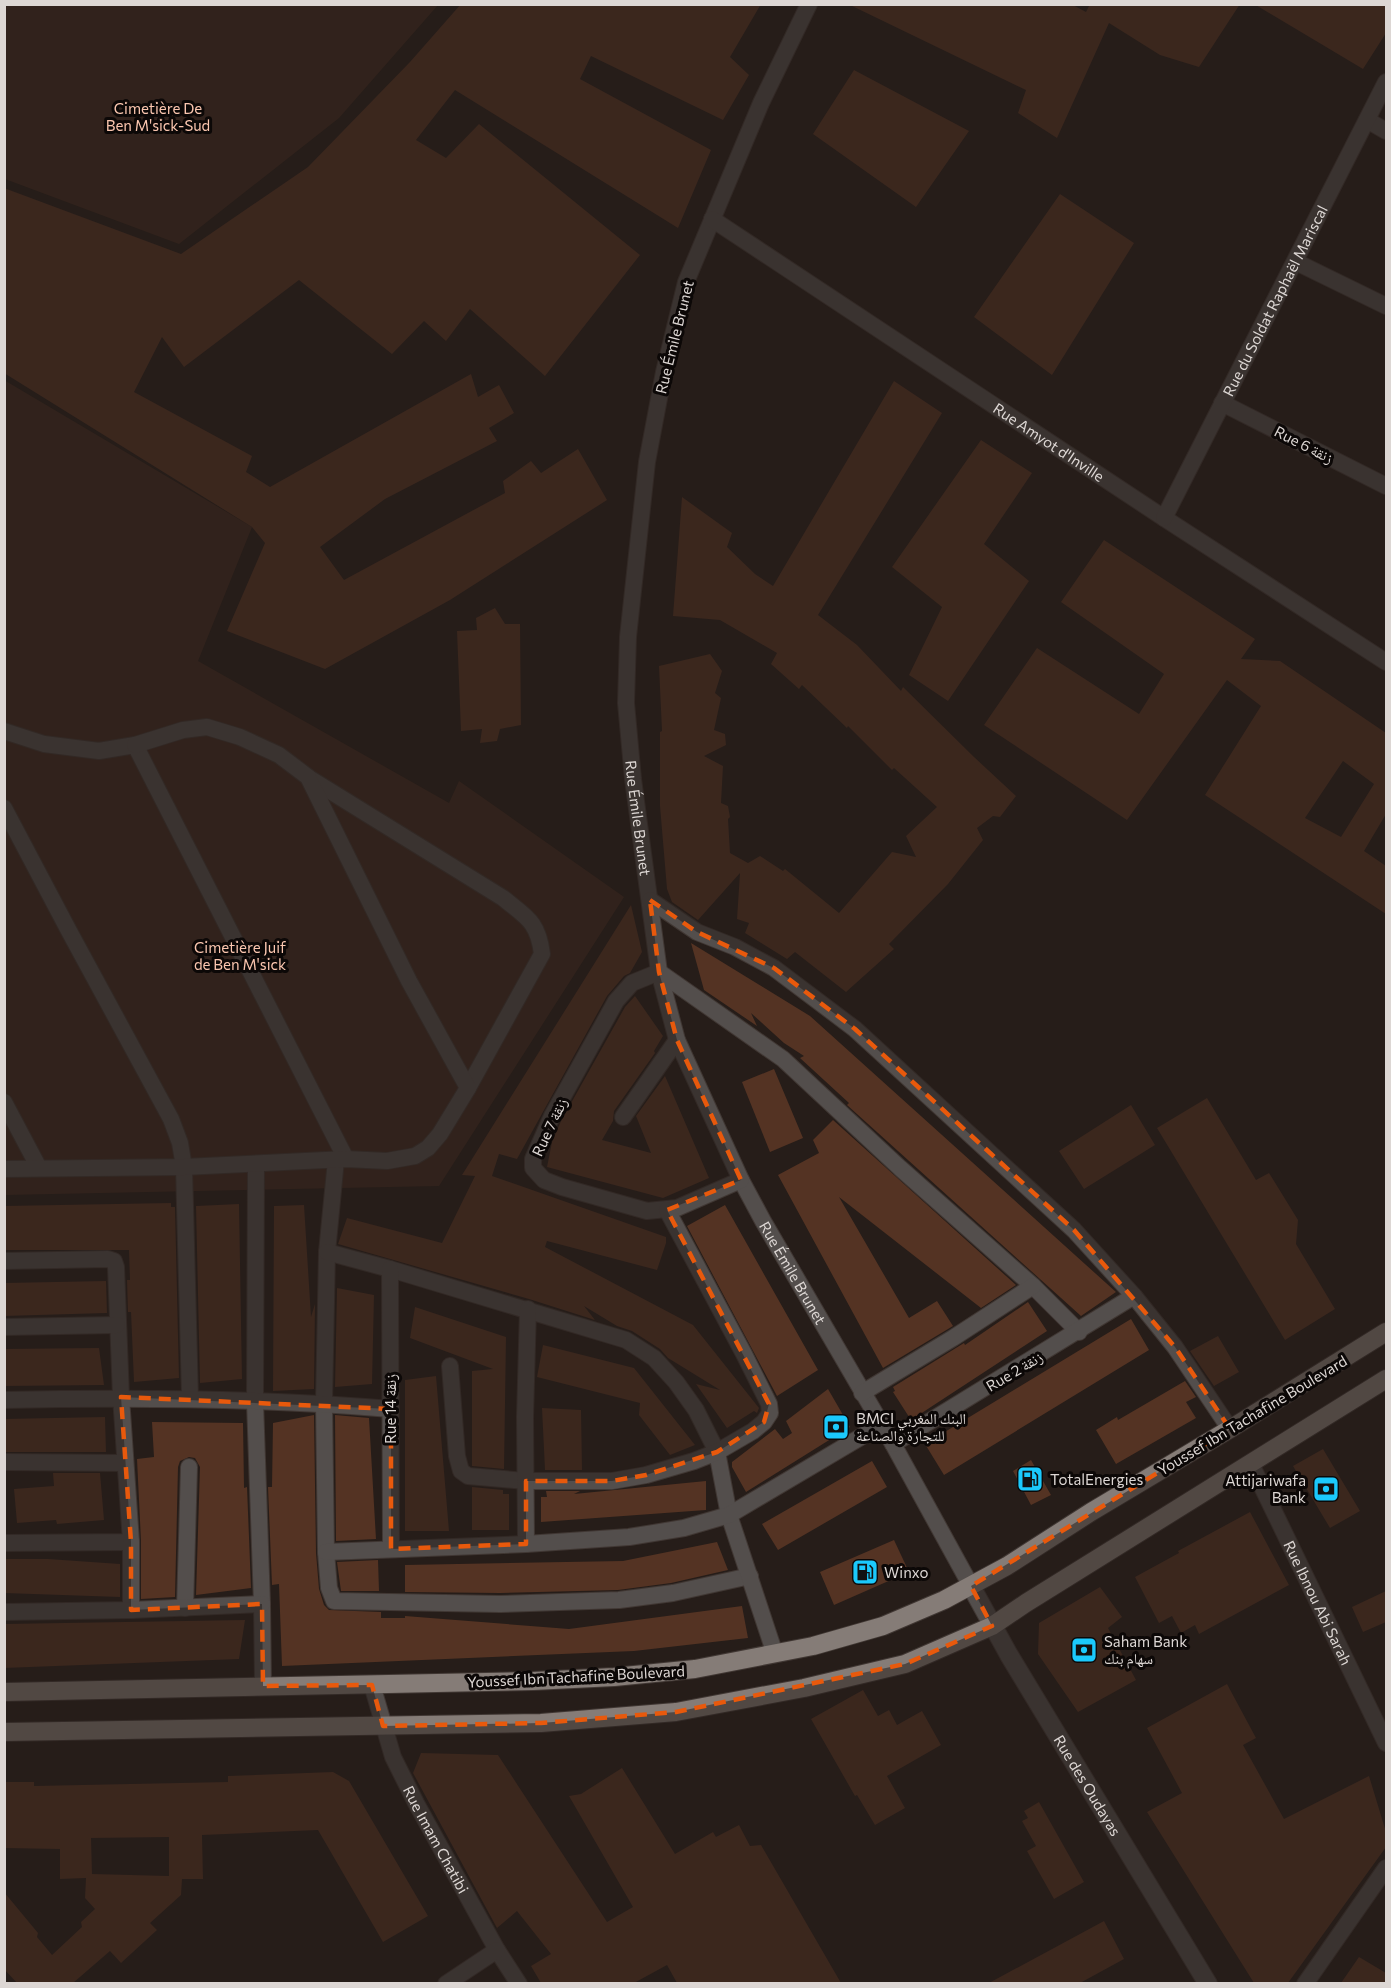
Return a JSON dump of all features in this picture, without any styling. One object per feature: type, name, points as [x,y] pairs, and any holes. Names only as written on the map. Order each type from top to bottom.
[{"type":"main road","name":"Youssef Ibn Tachafine Boulevard","points":[[4,1692],[533,1682],[695,1669],[813,1646],[883,1626],[971,1586],[1386,1332]]},
{"type":"main road","points":[[4,1732],[541,1723],[676,1712],[804,1688],[905,1664],[992,1626],[1386,1379]]},
{"type":"street","name":"Rue Émile Brunet","points":[[809,4],[761,103],[686,282],[646,462],[628,637],[626,703],[639,826],[659,972],[677,1040],[741,1180],[763,1221],[893,1444],[971,1586]]},
{"type":"street","name":"Rue du Soldat Raphaël Mariscal","points":[[1164,518],[1386,82]]},
{"type":"street","points":[[1367,120],[1386,131]]},
{"type":"street","name":"Rue Amyot d'Inville","points":[[712,219],[1386,662]]},
{"type":"street","points":[[1296,262],[1386,306]]},
{"type":"street","name":"Rue 6 زنقة","points":[[1222,403],[1386,486]]},
{"type":"street","points":[[4,731],[44,744],[99,751],[135,745],[183,730],[207,727],[240,736],[279,755],[308,777],[502,898],[532,921],[540,936],[542,954],[440,1134],[428,1148],[415,1156],[387,1161],[341,1160],[184,1167],[4,1169]]},
{"type":"street","points":[[135,745],[341,1160],[327,1252],[324,1403],[326,1552],[332,1599],[337,1602],[511,1604],[619,1600],[673,1593],[750,1576]]},
{"type":"street","points":[[308,777],[409,981],[468,1088]]},
{"type":"street","points":[[4,808],[171,1119],[180,1143],[184,1167],[190,1398]]},
{"type":"street","points":[[650,900],[697,932],[735,947],[774,968],[855,1029],[1074,1230],[1134,1296],[1175,1347],[1230,1429]]},
{"type":"street","points":[[659,972],[783,1059],[900,1168],[1033,1286],[1079,1332]]},
{"type":"street","name":"Rue 7 زنقة","points":[[659,972],[632,983],[616,1001],[552,1116],[533,1159],[533,1168],[544,1180],[647,1210],[677,1208],[741,1180]]},
{"type":"street","points":[[623,1117],[677,1040]]},
{"type":"street","points":[[4,1102],[39,1168]]},
{"type":"street","points":[[256,1164],[255,1402],[263,1686]]},
{"type":"street","points":[[450,1366],[457,1456],[461,1472],[468,1476],[526,1481],[612,1481],[694,1461],[717,1452],[753,1431],[765,1422],[770,1413],[769,1404],[667,1210]]},
{"type":"street","points":[[327,1252],[528,1309],[626,1340],[654,1358],[696,1410],[717,1452],[729,1515],[776,1654]]},
{"type":"street","points":[[4,1261],[108,1259],[114,1261],[120,1397],[131,1542],[131,1610]]},
{"type":"street","name":"Rue 14 زنقة","points":[[390,1269],[391,1549]]},
{"type":"street","points":[[862,1393],[1033,1286]]},
{"type":"street","name":"Rue 2 زنقة","points":[[893,1444],[1079,1332],[1134,1296]]},
{"type":"street","points":[[526,1544],[525,1417],[528,1309]]},
{"type":"street","points":[[4,1327],[117,1325]]},
{"type":"street","points":[[4,1400],[190,1398],[324,1403],[391,1409]]},
{"type":"street","points":[[326,1552],[526,1544],[629,1537],[684,1528],[729,1515],[881,1425]]},
{"type":"street","points":[[4,1462],[125,1463]]},
{"type":"street","name":"Rue Ibnou Abi Sarah","points":[[1251,1464],[1386,1743]]},
{"type":"street","points":[[185,1608],[189,1467]]},
{"type":"street","points":[[4,1543],[131,1542]]},
{"type":"street","name":"Rue des Oudayas","points":[[971,1586],[992,1626],[1208,1983]]},
{"type":"street","points":[[4,1611],[131,1610],[262,1604]]},
{"type":"street","name":"Rue Imam Chatibi","points":[[372,1685],[393,1757],[497,1950],[519,1983]]},
{"type":"street","points":[[1305,1983],[1386,1868]]},
{"type":"street","points":[[446,1983],[497,1950]]},
{"type":"highlighted area","points":[[650,900],[697,932],[774,968],[855,1029],[1074,1230],[1175,1347],[1230,1429],[971,1586],[992,1626],[905,1664],[676,1712],[541,1723],[383,1726],[372,1685],[263,1686],[262,1604],[131,1610],[131,1542],[121,1397],[391,1409],[391,1549],[526,1544],[526,1481],[612,1481],[646,1475],[717,1452],[764,1422],[769,1404],[667,1210],[741,1180],[677,1040],[659,972]]},
{"type":"green space","name":"Cimetière De Ben M'sick-Sud","points":[[4,5],[438,5],[339,118],[179,244],[5,179]]},
{"type":"green space","name":"Cimetière Juif de Ben M'sick","points":[[4,380],[252,527],[198,661],[449,803],[459,781],[624,897],[439,1186],[5,1195]]},
{"type":"building","points":[[461,4],[761,4],[730,57],[749,75],[723,120],[591,56],[580,79],[711,150],[678,228],[455,90],[416,140],[446,158],[479,124],[640,255],[545,376],[470,309],[446,341],[424,321],[392,354],[299,280],[184,367],[162,337],[134,392],[252,456],[246,472],[270,487],[471,374],[478,397],[499,385],[514,413],[489,428],[497,441],[385,499],[320,547],[344,580],[505,493],[503,481],[531,461],[541,473],[578,449],[607,500],[450,600],[325,669],[227,631],[265,543],[252,527],[4,373],[4,188],[181,254],[308,167],[410,62]]},
{"type":"building","points":[[848,4],[1071,4],[1086,12],[1090,4],[1240,4],[1199,67],[1160,55],[1109,23],[1057,138],[1018,113],[1026,90]]},
{"type":"building","points":[[1254,4],[1386,4],[1386,33],[1363,69]]},
{"type":"building","points":[[854,70],[969,131],[916,207],[813,134]]},
{"type":"building","points":[[1060,194],[1134,243],[1052,375],[974,317]]},
{"type":"building","points":[[894,381],[942,413],[818,615],[857,645],[901,691],[903,687],[1016,796],[1000,817],[993,816],[977,828],[983,840],[948,884],[889,944],[894,949],[846,992],[795,952],[787,959],[745,933],[749,923],[737,919],[740,873],[698,920],[672,902],[667,889],[660,806],[660,732],[662,731],[659,666],[710,654],[722,671],[715,693],[721,698],[714,730],[725,734],[726,745],[704,756],[723,766],[721,803],[728,806],[730,817],[728,819],[730,853],[748,863],[760,856],[783,871],[785,869],[839,913],[892,852],[916,857],[906,836],[937,807],[894,768],[892,770],[802,685],[799,689],[771,664],[777,653],[720,620],[673,616],[682,497],[732,533],[727,547],[755,574],[773,586]]},
{"type":"building","points":[[981,440],[1032,473],[984,544],[1029,581],[948,701],[909,675],[942,607],[892,567]]},
{"type":"building","points":[[1104,540],[1255,639],[1241,659],[1280,661],[1386,733],[1386,814],[1364,851],[1386,866],[1386,914],[1205,795],[1261,706],[1227,680],[1127,820],[984,725],[1037,648],[1139,714],[1164,674],[1061,602]],"holes":[[[1343,761],[1374,784],[1341,837],[1305,818]]]},
{"type":"building","points":[[495,608],[505,624],[520,624],[521,725],[500,729],[497,741],[480,743],[482,729],[461,731],[457,631],[477,630],[476,618]]},
{"type":"building","points":[[631,905],[642,952],[630,973],[624,976],[607,996],[517,1159],[499,1154],[492,1176],[666,1237],[657,1270],[547,1241],[545,1247],[693,1325],[759,1408],[757,1413],[754,1411],[727,1428],[696,1384],[720,1390],[668,1358],[660,1349],[632,1331],[617,1326],[584,1306],[595,1320],[338,1244],[347,1218],[442,1243],[475,1176],[462,1175]]},
{"type":"building","points":[[691,943],[810,1016],[1116,1292],[1081,1316],[847,1105],[849,1103],[800,1058],[804,1056],[784,1043],[751,1013],[757,1026],[704,990]]},
{"type":"building","points":[[635,996],[663,1036],[655,1053],[614,1111],[613,1121],[602,1140],[651,1153],[636,1116],[665,1076],[709,1178],[663,1198],[547,1167],[552,1142],[561,1121],[625,1007]]},
{"type":"building","points":[[774,1069],[803,1138],[770,1152],[742,1082]]},
{"type":"building","points":[[1207,1098],[1256,1180],[1269,1173],[1298,1220],[1296,1244],[1335,1309],[1285,1340],[1157,1128]]},
{"type":"building","points":[[1131,1105],[1155,1145],[1084,1189],[1059,1151]]},
{"type":"building","points":[[833,1120],[1016,1285],[981,1308],[839,1197],[909,1318],[937,1301],[953,1326],[883,1368],[778,1175],[819,1153],[813,1140]]},
{"type":"building","points":[[171,1203],[171,1207],[175,1207],[179,1378],[134,1382],[131,1312],[128,1312],[129,1250],[4,1250],[4,1206]]},
{"type":"building","points":[[239,1204],[242,1379],[200,1383],[196,1206]]},
{"type":"building","points":[[304,1205],[311,1317],[315,1304],[314,1389],[273,1391],[274,1206]]},
{"type":"building","points":[[725,1205],[818,1370],[777,1396],[687,1226]]},
{"type":"building","points":[[106,1281],[107,1313],[4,1316],[4,1283]]},
{"type":"building","points":[[337,1288],[374,1295],[372,1384],[335,1387]]},
{"type":"building","points":[[1028,1302],[1047,1331],[911,1420],[893,1392],[895,1391],[893,1387],[964,1343],[965,1345]]},
{"type":"building","points":[[415,1307],[506,1337],[504,1469],[472,1466],[472,1371],[493,1369],[410,1338]]},
{"type":"building","points":[[1131,1319],[1149,1350],[944,1475],[925,1444]]},
{"type":"building","points":[[1218,1336],[1239,1372],[1214,1386],[1190,1351]]},
{"type":"building","points":[[543,1345],[634,1368],[695,1445],[670,1455],[639,1415],[640,1403],[537,1377]]},
{"type":"building","points":[[99,1348],[104,1385],[4,1386],[4,1349]]},
{"type":"building","points":[[436,1376],[449,1531],[405,1531],[405,1380]]},
{"type":"building","points":[[1185,1381],[1196,1397],[1186,1402],[1196,1418],[1116,1464],[1096,1430],[1117,1417],[1118,1420]]},
{"type":"building","points":[[828,1389],[850,1427],[746,1492],[732,1467],[732,1462],[775,1429],[783,1439],[792,1433],[786,1421]]},
{"type":"building","points":[[542,1408],[581,1410],[582,1470],[545,1470]]},
{"type":"building","points":[[314,1415],[316,1553],[319,1589],[324,1605],[329,1610],[381,1612],[381,1618],[405,1618],[405,1616],[569,1629],[742,1606],[748,1638],[634,1651],[282,1666],[279,1584],[272,1585],[268,1487],[272,1487],[273,1423]]},
{"type":"building","points":[[335,1415],[369,1418],[376,1539],[336,1541]]},
{"type":"building","points":[[105,1417],[106,1452],[4,1452],[4,1419]]},
{"type":"building","points":[[152,1422],[243,1423],[244,1488],[247,1487],[251,1588],[196,1595],[200,1467],[195,1458],[189,1457],[180,1461],[178,1467],[175,1597],[141,1599],[137,1459],[154,1457]]},
{"type":"building","points":[[1323,1449],[1360,1511],[1330,1528],[1293,1466]]},
{"type":"building","name":"TotalEnergies","points":[[1031,1460],[1051,1495],[1031,1505],[1013,1471]]},
{"type":"building","points":[[872,1461],[887,1487],[778,1550],[762,1524]]},
{"type":"building","points":[[53,1473],[100,1473],[104,1520],[57,1524],[56,1520],[17,1523],[14,1489],[54,1486]]},
{"type":"building","points":[[706,1481],[706,1510],[541,1522],[541,1497],[547,1497],[546,1491],[580,1491],[574,1494]]},
{"type":"building","points":[[472,1487],[503,1490],[503,1494],[509,1494],[509,1530],[472,1530]]},
{"type":"building","points":[[1250,1512],[1289,1585],[1199,1634],[1195,1625],[1181,1633],[1172,1616],[1159,1623],[1135,1577]]},
{"type":"building","points":[[894,1540],[909,1572],[834,1605],[820,1572]]},
{"type":"building","points":[[717,1542],[728,1570],[671,1583],[618,1590],[500,1593],[405,1592],[405,1565],[623,1561]]},
{"type":"building","points":[[4,1559],[48,1559],[120,1564],[120,1597],[4,1593]]},
{"type":"building","points":[[378,1560],[379,1591],[341,1591],[337,1562]]},
{"type":"building","points":[[1100,1587],[1122,1617],[1108,1628],[1136,1680],[1078,1712],[1038,1654],[1039,1623]]},
{"type":"building","points":[[1386,1591],[1386,1622],[1363,1632],[1352,1607]]},
{"type":"building","points":[[245,1620],[239,1659],[4,1668],[4,1624]]},
{"type":"building","points":[[1227,1684],[1256,1738],[1243,1745],[1284,1819],[1369,1776],[1386,1832],[1386,1847],[1288,1983],[1254,1983],[1147,1812],[1182,1793],[1147,1728]]},
{"type":"building","points":[[863,1690],[878,1716],[889,1710],[897,1725],[922,1711],[941,1745],[887,1776],[905,1808],[875,1825],[857,1795],[855,1796],[811,1719]]},
{"type":"building","points":[[421,1753],[498,1755],[607,1922],[633,1907],[569,1796],[581,1794],[622,1768],[675,1854],[713,1832],[716,1837],[739,1825],[750,1846],[761,1845],[841,1983],[677,1983],[667,1965],[634,1983],[541,1983],[531,1966],[551,1954],[517,1911],[497,1928],[413,1773]]},
{"type":"building","points":[[333,1772],[349,1781],[428,1916],[383,1942],[318,1830],[202,1835],[203,1879],[182,1879],[181,1895],[150,1923],[157,1930],[121,1963],[110,1951],[73,1983],[17,1983],[4,1969],[4,1892],[38,1933],[37,1937],[52,1955],[82,1927],[81,1922],[95,1909],[85,1898],[86,1878],[60,1879],[60,1849],[4,1848],[4,1782],[34,1782],[34,1786],[228,1782],[228,1776]],"holes":[[[169,1837],[169,1876],[92,1874],[91,1838]]]},
{"type":"building","points":[[1039,1802],[1084,1882],[1054,1899],[1027,1851],[1036,1846],[1022,1821],[1028,1818],[1024,1811]]},
{"type":"building","points":[[1104,1921],[1124,1959],[1080,1983],[989,1983]]},
{"type":"building","points":[[1359,1957],[1386,1973],[1386,1983],[1341,1983]]},
{"type":"place","name":"BMCI البنك المغربي للتجارة والصناعة","points":[[836,1427]]},
{"type":"place","name":"TotalEnergies","points":[[1030,1479]]},
{"type":"place","name":"Attijariwafa Bank","points":[[1326,1489]]},
{"type":"place","name":"Winxo","points":[[865,1572]]},
{"type":"place","name":"Saham Bank سهام بنك","points":[[1084,1650]]}]
